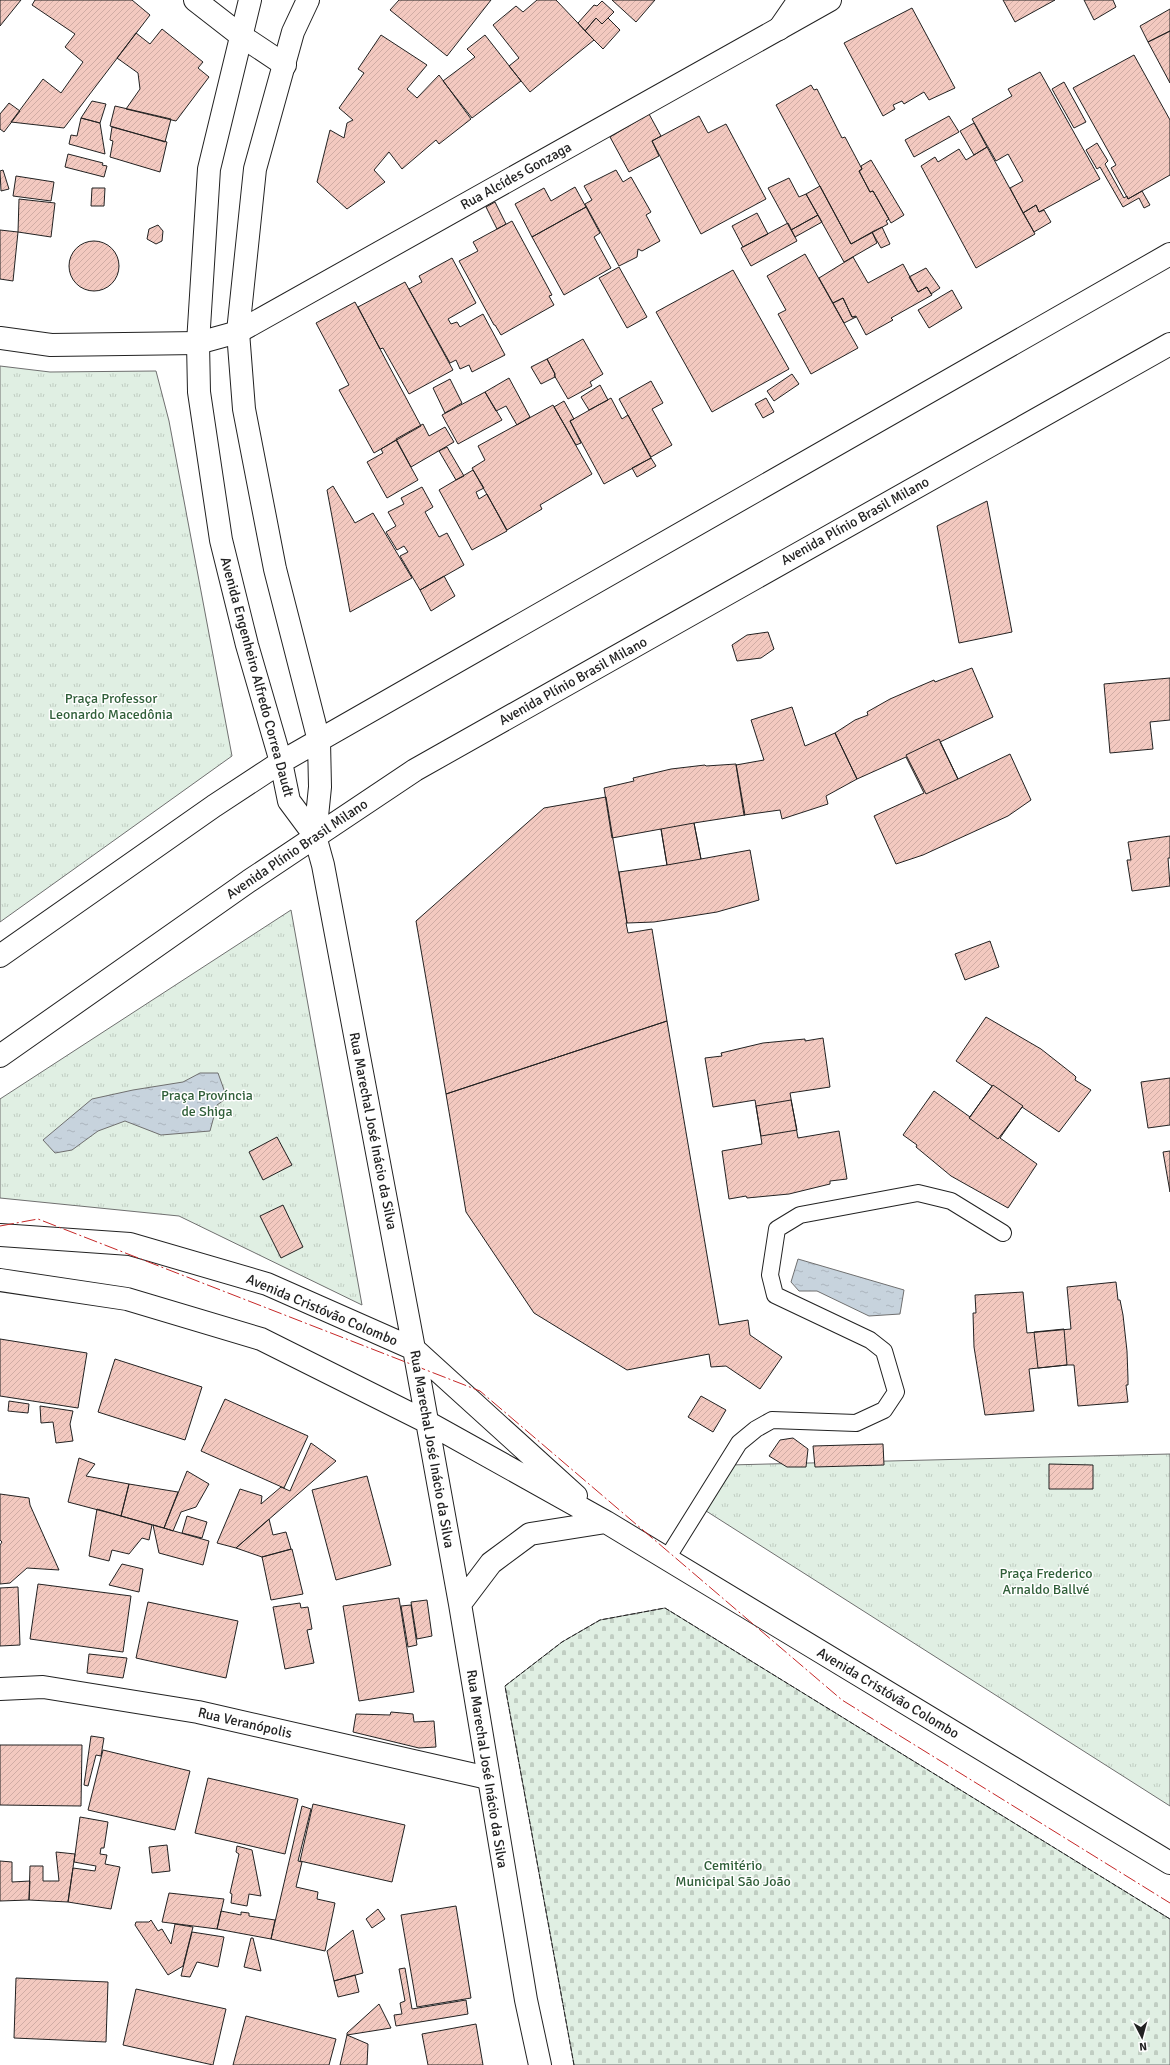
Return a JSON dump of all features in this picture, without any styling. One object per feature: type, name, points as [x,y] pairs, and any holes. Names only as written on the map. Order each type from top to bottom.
[{"type":"main road","points":[[195,0],[240,35],[284,65]]},
{"type":"main road","name":"Avenida Engenheiro Alfredo Correa Daudt","points":[[250,0],[240,35],[209,170],[198,344],[199,392],[221,540],[247,645],[281,762],[289,801],[315,836]]},
{"type":"main road","points":[[308,0],[293,32],[255,169],[238,332],[244,409],[275,569],[319,741],[320,787],[315,836]]},
{"type":"main road","points":[[779,29],[799,0]]},
{"type":"main road","name":"Rua Alcídes Gonzaga","points":[[0,338],[51,345],[198,344],[238,332],[830,0]]},
{"type":"main road","points":[[0,956],[214,806],[281,762],[1170,254]]},
{"type":"main road","name":"Avenida Plínio Brasil Milano","points":[[0,1056],[315,836],[415,770],[1170,344]]},
{"type":"main road","name":"Rua Marechal José Inácio da Silva","points":[[315,836],[323,865],[414,1349],[460,1604],[526,2000],[540,2065]]},
{"type":"main road","name":"Avenida Cristóvão Colombo","points":[[0,1235],[130,1244],[267,1284],[414,1349],[606,1522]]},
{"type":"main road","name":"Avenida Cristóvão Colombo","points":[[0,1280],[127,1299],[261,1339],[427,1422],[606,1522],[666,1560],[1170,1863]]},
{"type":"main road","points":[[460,1604],[490,1563],[530,1534],[606,1522]]},
{"type":"main road","name":"Rua Veranópolis","points":[[0,1689],[43,1687],[198,1712],[488,1778]]},
{"type":"lane","points":[[666,1560],[739,1443],[756,1429],[772,1420],[856,1423],[884,1410],[896,1392],[884,1351],[870,1340],[776,1295],[770,1275],[777,1229],[800,1215],[918,1193],[951,1201],[1003,1233]]},
{"type":"green space","name":"Praça Professor Leonardo Macedônia","points":[[0,366],[50,372],[156,371],[169,421],[232,756],[0,922]]},
{"type":"green space","name":"Praça Província de Shiga","points":[[291,910],[362,1305],[179,1216],[0,1198],[0,1099]]},
{"type":"green space","name":"Praça Frederico Arnaldo Ballvé","points":[[1170,1454],[1170,1806],[703,1509],[729,1465]]},
{"type":"green space","name":"Cemitério Municipal São João","points":[[665,1608],[1170,1919],[1170,2065],[574,2065],[505,1686],[562,1642],[600,1620]]},
{"type":"water","points":[[200,1073],[218,1073],[227,1098],[217,1105],[210,1131],[161,1135],[125,1121],[98,1131],[72,1150],[55,1153],[43,1140],[92,1099],[133,1090],[183,1082]]},
{"type":"water","points":[[798,1259],[904,1290],[900,1314],[869,1316],[817,1291],[799,1291],[791,1282]]},
{"type":"building","points":[[0,0],[21,0],[0,26]]},
{"type":"building","points":[[35,0],[132,0],[150,15],[64,128],[11,122],[43,79],[61,93],[83,62],[65,47],[75,34],[32,5]]},
{"type":"building","points":[[399,0],[491,0],[447,56],[390,10]]},
{"type":"building","points":[[537,0],[556,0],[594,40],[530,92],[509,66],[519,58],[493,25],[516,6],[523,12]]},
{"type":"building","points":[[612,0],[655,0],[636,22]]},
{"type":"building","points":[[1003,0],[1055,0],[1015,22]]},
{"type":"building","points":[[1084,0],[1113,0],[1116,7],[1094,20]]},
{"type":"building","points":[[602,1],[614,12],[602,24],[596,18],[585,31],[578,23],[594,5],[597,6]]},
{"type":"building","points":[[912,8],[955,88],[929,100],[924,92],[904,104],[902,101],[893,105],[895,109],[883,116],[844,43]]},
{"type":"building","points":[[1170,9],[1170,31],[1148,42],[1140,26]]},
{"type":"building","points":[[596,18],[602,24],[608,18],[620,30],[603,49],[585,31]]},
{"type":"building","points":[[162,29],[203,62],[198,68],[209,77],[176,121],[126,109],[140,89],[138,73],[117,58],[136,33],[150,44]]},
{"type":"building","points":[[1170,31],[1170,83],[1148,42]]},
{"type":"building","points":[[381,35],[427,65],[407,89],[417,98],[439,75],[471,119],[439,144],[436,140],[402,169],[389,152],[374,170],[385,182],[347,209],[317,182],[330,130],[344,138],[347,123],[353,120],[339,108],[364,73],[358,69]]},
{"type":"building","points":[[485,35],[521,81],[472,118],[443,81],[475,57],[467,49]]},
{"type":"building","points":[[1134,55],[1170,120],[1170,175],[1128,199],[1111,168],[1116,165],[1073,88]]},
{"type":"building","points":[[1040,72],[1100,179],[1039,212],[1036,205],[1023,213],[1010,188],[1023,181],[1008,154],[996,161],[972,119],[1012,96],[1008,89]]},
{"type":"building","points":[[1064,82],[1086,122],[1074,128],[1052,89]]},
{"type":"building","points":[[811,85],[814,90],[817,89],[842,138],[845,137],[862,169],[859,171],[870,192],[873,191],[889,219],[886,221],[888,224],[851,244],[776,105]]},
{"type":"building","points":[[92,101],[106,104],[100,123],[81,118]]},
{"type":"building","points":[[9,103],[20,111],[4,132],[0,129],[0,114]]},
{"type":"building","points":[[115,106],[171,119],[165,142],[110,126]]},
{"type":"building","points":[[649,114],[661,136],[652,141],[659,156],[629,172],[610,137]]},
{"type":"building","points":[[699,116],[708,133],[726,124],[766,199],[701,234],[652,141]]},
{"type":"building","points":[[949,116],[959,132],[914,157],[905,140]]},
{"type":"building","points":[[81,118],[100,123],[105,154],[69,144],[71,135],[77,136]]},
{"type":"building","points":[[974,123],[987,147],[974,155],[960,131]]},
{"type":"building","points":[[112,127],[167,142],[160,172],[110,157],[113,141],[110,140]]},
{"type":"building","points":[[1097,143],[1108,161],[1105,164],[1124,198],[1127,196],[1128,199],[1142,191],[1150,205],[1144,208],[1139,198],[1123,207],[1100,167],[1097,169],[1086,150]]},
{"type":"building","points":[[987,147],[1035,234],[976,268],[921,166],[935,157],[938,162],[959,149],[966,160]]},
{"type":"building","points":[[68,154],[103,163],[102,165],[107,166],[104,177],[65,167]]},
{"type":"building","points":[[871,160],[904,215],[891,223],[873,191],[870,192],[859,171],[862,169],[861,166]]},
{"type":"building","points":[[3,170],[9,189],[1,191],[0,171]]},
{"type":"building","points":[[616,170],[623,182],[631,177],[651,212],[646,215],[660,241],[642,251],[638,249],[637,257],[619,266],[585,204],[592,200],[584,186]]},
{"type":"building","points":[[16,176],[54,182],[51,201],[13,196]]},
{"type":"building","points":[[789,178],[799,197],[806,194],[818,215],[791,230],[768,188]]},
{"type":"building","points":[[820,186],[851,244],[872,232],[877,243],[844,262],[806,194]]},
{"type":"building","points":[[575,187],[586,207],[532,237],[515,204],[544,188],[551,201]]},
{"type":"building","points":[[92,188],[105,188],[104,206],[91,206]]},
{"type":"building","points":[[19,199],[55,203],[51,237],[18,232]]},
{"type":"building","points":[[495,202],[506,224],[497,229],[486,207]]},
{"type":"building","points":[[1036,205],[1039,212],[1044,210],[1051,222],[1034,232],[1023,213]]},
{"type":"building","points":[[586,207],[600,233],[594,237],[611,268],[564,295],[532,237]]},
{"type":"building","points":[[757,213],[768,234],[743,247],[732,226]]},
{"type":"building","points":[[818,215],[822,222],[795,237],[791,230]]},
{"type":"building","points":[[512,221],[552,295],[549,296],[554,305],[501,335],[459,261],[478,251],[473,242]]},
{"type":"building","points":[[788,223],[797,241],[751,266],[741,248]]},
{"type":"building","points":[[158,225],[163,231],[162,241],[156,244],[147,239],[149,229]]},
{"type":"building","points":[[882,227],[890,244],[881,248],[872,232]]},
{"type":"building","points":[[0,230],[18,232],[13,281],[0,279]]},
{"type":"building","points":[[89,241],[99,241],[112,248],[119,261],[119,271],[112,284],[99,291],[89,291],[80,287],[73,280],[69,271],[69,261],[73,252],[80,245]]},
{"type":"building","points":[[805,254],[858,348],[811,374],[778,314],[786,310],[767,276]]},
{"type":"building","points":[[853,257],[868,283],[903,264],[918,292],[927,287],[932,295],[891,318],[893,320],[866,335],[856,316],[852,317],[843,298],[833,303],[819,278]]},
{"type":"building","points":[[452,258],[476,303],[448,319],[451,324],[457,322],[460,327],[483,314],[505,355],[472,372],[469,365],[460,369],[456,360],[450,363],[409,289],[422,282],[419,276]]},
{"type":"building","points":[[619,267],[647,317],[627,328],[599,278]]},
{"type":"building","points":[[926,268],[940,288],[931,294],[927,287],[918,292],[909,277]]},
{"type":"building","points":[[733,270],[789,369],[712,412],[656,312]]},
{"type":"building","points":[[405,282],[453,370],[409,394],[383,348],[380,349],[358,307]]},
{"type":"building","points":[[952,290],[962,308],[929,328],[918,310]]},
{"type":"building","points":[[843,298],[852,317],[856,317],[844,323],[833,303]]},
{"type":"building","points":[[355,302],[421,426],[374,453],[339,390],[349,385],[316,323]]},
{"type":"building","points":[[583,339],[603,374],[590,382],[592,386],[568,399],[554,375],[555,374],[547,359]]},
{"type":"building","points":[[547,359],[555,374],[555,377],[541,384],[531,367]]},
{"type":"building","points":[[792,374],[799,384],[774,401],[767,391]]},
{"type":"building","points":[[509,378],[530,417],[517,425],[506,406],[496,411],[485,392]]},
{"type":"building","points":[[450,379],[462,403],[445,413],[433,388]]},
{"type":"building","points":[[651,381],[663,403],[652,409],[672,445],[651,457],[619,399]]},
{"type":"building","points":[[600,385],[608,400],[589,410],[581,397]]},
{"type":"building","points":[[485,392],[502,420],[458,444],[442,415]]},
{"type":"building","points":[[611,398],[622,419],[628,415],[651,458],[604,484],[570,421]]},
{"type":"building","points":[[766,398],[774,412],[763,418],[755,404]]},
{"type":"building","points":[[564,401],[574,419],[570,421],[581,443],[576,445],[554,407]]},
{"type":"building","points":[[553,405],[592,474],[540,505],[542,509],[507,530],[472,468],[485,460],[478,446]]},
{"type":"building","points":[[423,424],[429,436],[445,427],[454,442],[411,467],[396,439]]},
{"type":"building","points":[[396,440],[418,480],[387,498],[367,462],[383,453],[381,449]]},
{"type":"building","points":[[447,447],[464,476],[456,480],[439,451]]},
{"type":"building","points":[[651,458],[656,466],[637,477],[632,468]]},
{"type":"building","points":[[473,470],[484,488],[476,492],[479,499],[487,494],[507,531],[472,550],[439,490]]},
{"type":"building","points":[[333,486],[355,523],[373,513],[412,578],[350,612],[327,490]]},
{"type":"building","points":[[422,487],[433,507],[425,512],[439,537],[447,533],[464,565],[420,590],[400,556],[408,552],[404,546],[397,550],[386,532],[396,526],[388,512],[404,504],[401,498]]},
{"type":"building","points":[[987,501],[1012,632],[959,643],[937,526]]},
{"type":"building","points":[[444,576],[455,596],[431,611],[420,590]]},
{"type":"building","points":[[768,632],[774,649],[761,658],[737,661],[732,645],[747,635]]},
{"type":"building","points":[[972,668],[993,717],[940,742],[958,779],[1010,754],[1031,800],[1008,816],[923,855],[896,864],[874,816],[924,793],[906,757],[857,779],[835,733],[855,720],[868,715],[867,712],[890,699],[934,680],[935,682]]},
{"type":"building","points":[[1170,678],[1170,720],[1150,722],[1153,749],[1110,753],[1104,684]]},
{"type":"building","points":[[792,707],[805,746],[835,733],[857,779],[826,796],[828,804],[782,819],[780,810],[744,815],[736,765],[764,760],[751,720]]},
{"type":"building","points":[[939,739],[958,779],[926,794],[906,755]]},
{"type":"building","points":[[736,764],[745,815],[694,823],[701,859],[750,850],[759,900],[717,912],[654,922],[627,923],[619,872],[667,865],[661,829],[612,838],[604,788],[634,781],[633,778],[671,769],[705,765]]},
{"type":"building","points":[[606,797],[628,933],[652,929],[667,1021],[446,1094],[416,921],[544,808]]},
{"type":"building","points":[[694,823],[701,859],[667,865],[661,829]]},
{"type":"building","points":[[1170,836],[1170,858],[1168,858],[1170,886],[1132,891],[1127,860],[1131,860],[1128,842]]},
{"type":"building","points":[[990,941],[999,967],[965,980],[955,954]]},
{"type":"building","points":[[986,1017],[1041,1049],[1074,1075],[1076,1077],[1075,1080],[1091,1090],[1059,1132],[1022,1107],[1000,1138],[1037,1164],[1008,1208],[951,1176],[916,1147],[917,1145],[903,1135],[934,1091],[970,1117],[992,1086],[956,1061]]},
{"type":"building","points":[[667,1021],[719,1325],[748,1320],[750,1335],[782,1357],[760,1389],[726,1366],[711,1367],[709,1354],[627,1370],[534,1313],[466,1212],[446,1094]]},
{"type":"building","points":[[823,1038],[830,1087],[790,1093],[798,1138],[839,1131],[847,1179],[830,1181],[830,1184],[789,1194],[747,1198],[746,1196],[729,1199],[722,1151],[762,1144],[755,1100],[713,1107],[705,1058],[722,1056],[721,1053],[763,1043],[805,1039],[805,1041]]},
{"type":"building","points":[[1170,1078],[1170,1125],[1148,1128],[1141,1082]]},
{"type":"building","points":[[993,1085],[1023,1106],[998,1139],[969,1118]]},
{"type":"building","points":[[791,1100],[797,1130],[761,1136],[756,1106]]},
{"type":"building","points":[[277,1137],[292,1165],[263,1180],[249,1152]]},
{"type":"building","points":[[1170,1151],[1170,1192],[1163,1152]]},
{"type":"building","points":[[283,1205],[303,1247],[281,1258],[260,1216]]},
{"type":"building","points":[[1116,1282],[1118,1300],[1120,1300],[1123,1315],[1127,1351],[1128,1385],[1126,1385],[1128,1402],[1078,1406],[1074,1365],[1067,1365],[1029,1369],[1034,1411],[985,1415],[974,1347],[973,1313],[976,1313],[975,1295],[1023,1292],[1027,1333],[1071,1329],[1067,1287]]},
{"type":"building","points":[[1064,1329],[1067,1365],[1038,1368],[1034,1332]]},
{"type":"building","points":[[0,1339],[87,1353],[78,1408],[0,1396]]},
{"type":"building","points":[[115,1359],[202,1387],[185,1440],[98,1412]]},
{"type":"building","points":[[701,1396],[726,1410],[713,1432],[688,1417]]},
{"type":"building","points":[[225,1399],[308,1436],[284,1488],[201,1451]]},
{"type":"building","points":[[9,1401],[29,1404],[28,1413],[8,1411]]},
{"type":"building","points":[[40,1406],[73,1411],[70,1424],[73,1441],[56,1443],[53,1422],[41,1423]]},
{"type":"building","points":[[793,1438],[808,1449],[806,1467],[787,1467],[769,1456],[780,1440]]},
{"type":"building","points":[[311,1443],[336,1461],[236,1548],[217,1543],[240,1489],[262,1496],[261,1504],[281,1487],[290,1491]]},
{"type":"building","points":[[883,1444],[884,1465],[815,1467],[813,1446]]},
{"type":"building","points":[[79,1458],[95,1464],[86,1476],[129,1484],[121,1516],[68,1502]]},
{"type":"building","points":[[1049,1464],[1093,1465],[1093,1489],[1049,1489]]},
{"type":"building","points":[[187,1471],[209,1484],[196,1507],[181,1512],[173,1531],[164,1528]]},
{"type":"building","points":[[367,1476],[391,1565],[336,1580],[312,1490]]},
{"type":"building","points":[[129,1484],[178,1492],[164,1528],[121,1516]]},
{"type":"building","points":[[0,1494],[29,1498],[30,1505],[59,1570],[27,1568],[10,1583],[0,1584],[0,1545],[2,1542],[0,1540]]},
{"type":"building","points":[[97,1509],[152,1525],[149,1540],[142,1538],[129,1554],[112,1550],[109,1561],[89,1556]]},
{"type":"building","points":[[187,1516],[207,1522],[202,1538],[182,1533]]},
{"type":"building","points":[[269,1519],[273,1535],[286,1532],[291,1549],[262,1557],[236,1548]]},
{"type":"building","points":[[153,1525],[209,1541],[203,1565],[159,1553]]},
{"type":"building","points":[[292,1549],[303,1594],[271,1600],[262,1557]]},
{"type":"building","points":[[122,1564],[143,1569],[139,1592],[109,1585]]},
{"type":"building","points":[[38,1584],[131,1596],[123,1652],[30,1639]]},
{"type":"building","points":[[18,1587],[20,1645],[0,1646],[0,1588]]},
{"type":"building","points":[[399,1598],[414,1692],[359,1701],[343,1606]]},
{"type":"building","points":[[427,1600],[432,1636],[417,1639],[411,1602]]},
{"type":"building","points":[[148,1602],[238,1621],[226,1678],[136,1658]]},
{"type":"building","points":[[300,1603],[301,1608],[308,1607],[312,1629],[307,1630],[314,1663],[285,1669],[273,1607]]},
{"type":"building","points":[[411,1605],[417,1645],[408,1647],[401,1606]]},
{"type":"building","points":[[89,1654],[127,1658],[123,1678],[87,1673]]},
{"type":"building","points":[[391,1712],[413,1714],[414,1722],[434,1721],[436,1747],[419,1748],[353,1732],[356,1714],[390,1715]]},
{"type":"building","points":[[91,1736],[104,1738],[101,1756],[96,1755],[88,1786],[84,1785]]},
{"type":"building","points":[[0,1745],[82,1745],[81,1806],[0,1805]]},
{"type":"building","points":[[103,1750],[190,1771],[175,1830],[88,1810]]},
{"type":"building","points":[[208,1778],[298,1799],[285,1854],[195,1833]]},
{"type":"building","points":[[313,1804],[405,1825],[392,1882],[300,1861]]},
{"type":"building","points":[[302,1806],[311,1809],[298,1861],[302,1862],[296,1887],[318,1892],[317,1899],[335,1903],[325,1951],[271,1939]]},
{"type":"building","points":[[80,1817],[108,1822],[104,1848],[101,1848],[100,1854],[107,1855],[105,1864],[120,1867],[111,1909],[68,1902],[73,1868],[95,1871],[96,1866],[74,1862]]},
{"type":"building","points":[[167,1845],[170,1871],[152,1873],[149,1847]]},
{"type":"building","points":[[237,1846],[252,1850],[261,1896],[249,1894],[247,1906],[231,1903],[232,1894],[230,1893],[239,1854],[236,1852]]},
{"type":"building","points":[[56,1852],[75,1854],[68,1902],[29,1900],[30,1866],[43,1866],[43,1881],[59,1881]]},
{"type":"building","points":[[0,1861],[12,1862],[12,1882],[30,1881],[29,1900],[0,1901]]},
{"type":"building","points":[[169,1893],[224,1899],[217,1929],[162,1922]]},
{"type":"building","points":[[456,1906],[471,1998],[417,2007],[401,1915]]},
{"type":"building","points":[[378,1909],[385,1919],[372,1928],[366,1919]]},
{"type":"building","points":[[221,1911],[241,1915],[241,1912],[249,1913],[249,1916],[275,1920],[271,1939],[217,1929]]},
{"type":"building","points":[[151,1920],[158,1931],[162,1929],[171,1944],[175,1924],[193,1927],[183,1966],[168,1975],[135,1925],[136,1922],[149,1922]]},
{"type":"building","points":[[353,1930],[363,1973],[334,1981],[327,1951]]},
{"type":"building","points":[[192,1932],[224,1937],[218,1967],[197,1962],[190,1977],[181,1976]]},
{"type":"building","points":[[251,1938],[253,1938],[261,1971],[244,1967]]},
{"type":"building","points":[[405,1968],[412,2009],[466,2000],[468,2014],[396,2026],[394,2015],[402,2014],[400,2003],[405,2001],[399,1969]]},
{"type":"building","points":[[355,1975],[359,1992],[338,1997],[334,1981]]},
{"type":"building","points":[[16,1978],[108,1982],[106,2042],[14,2038]]},
{"type":"building","points":[[136,1989],[226,2009],[213,2065],[123,2045]]},
{"type":"building","points":[[379,2004],[391,2028],[347,2035],[347,2033]]},
{"type":"building","points":[[246,2016],[336,2039],[329,2065],[233,2065]]},
{"type":"building","points":[[476,2024],[483,2065],[428,2065],[422,2034]]},
{"type":"building","points":[[347,2035],[368,2044],[367,2065],[340,2065]]},
{"type":"fence","points":[[574,2065],[505,1686],[562,1642],[600,1620],[665,1608],[1170,1919]]},
{"type":"power","points":[[0,1226],[38,1219],[480,1391],[842,1700],[1170,1903]]}]
